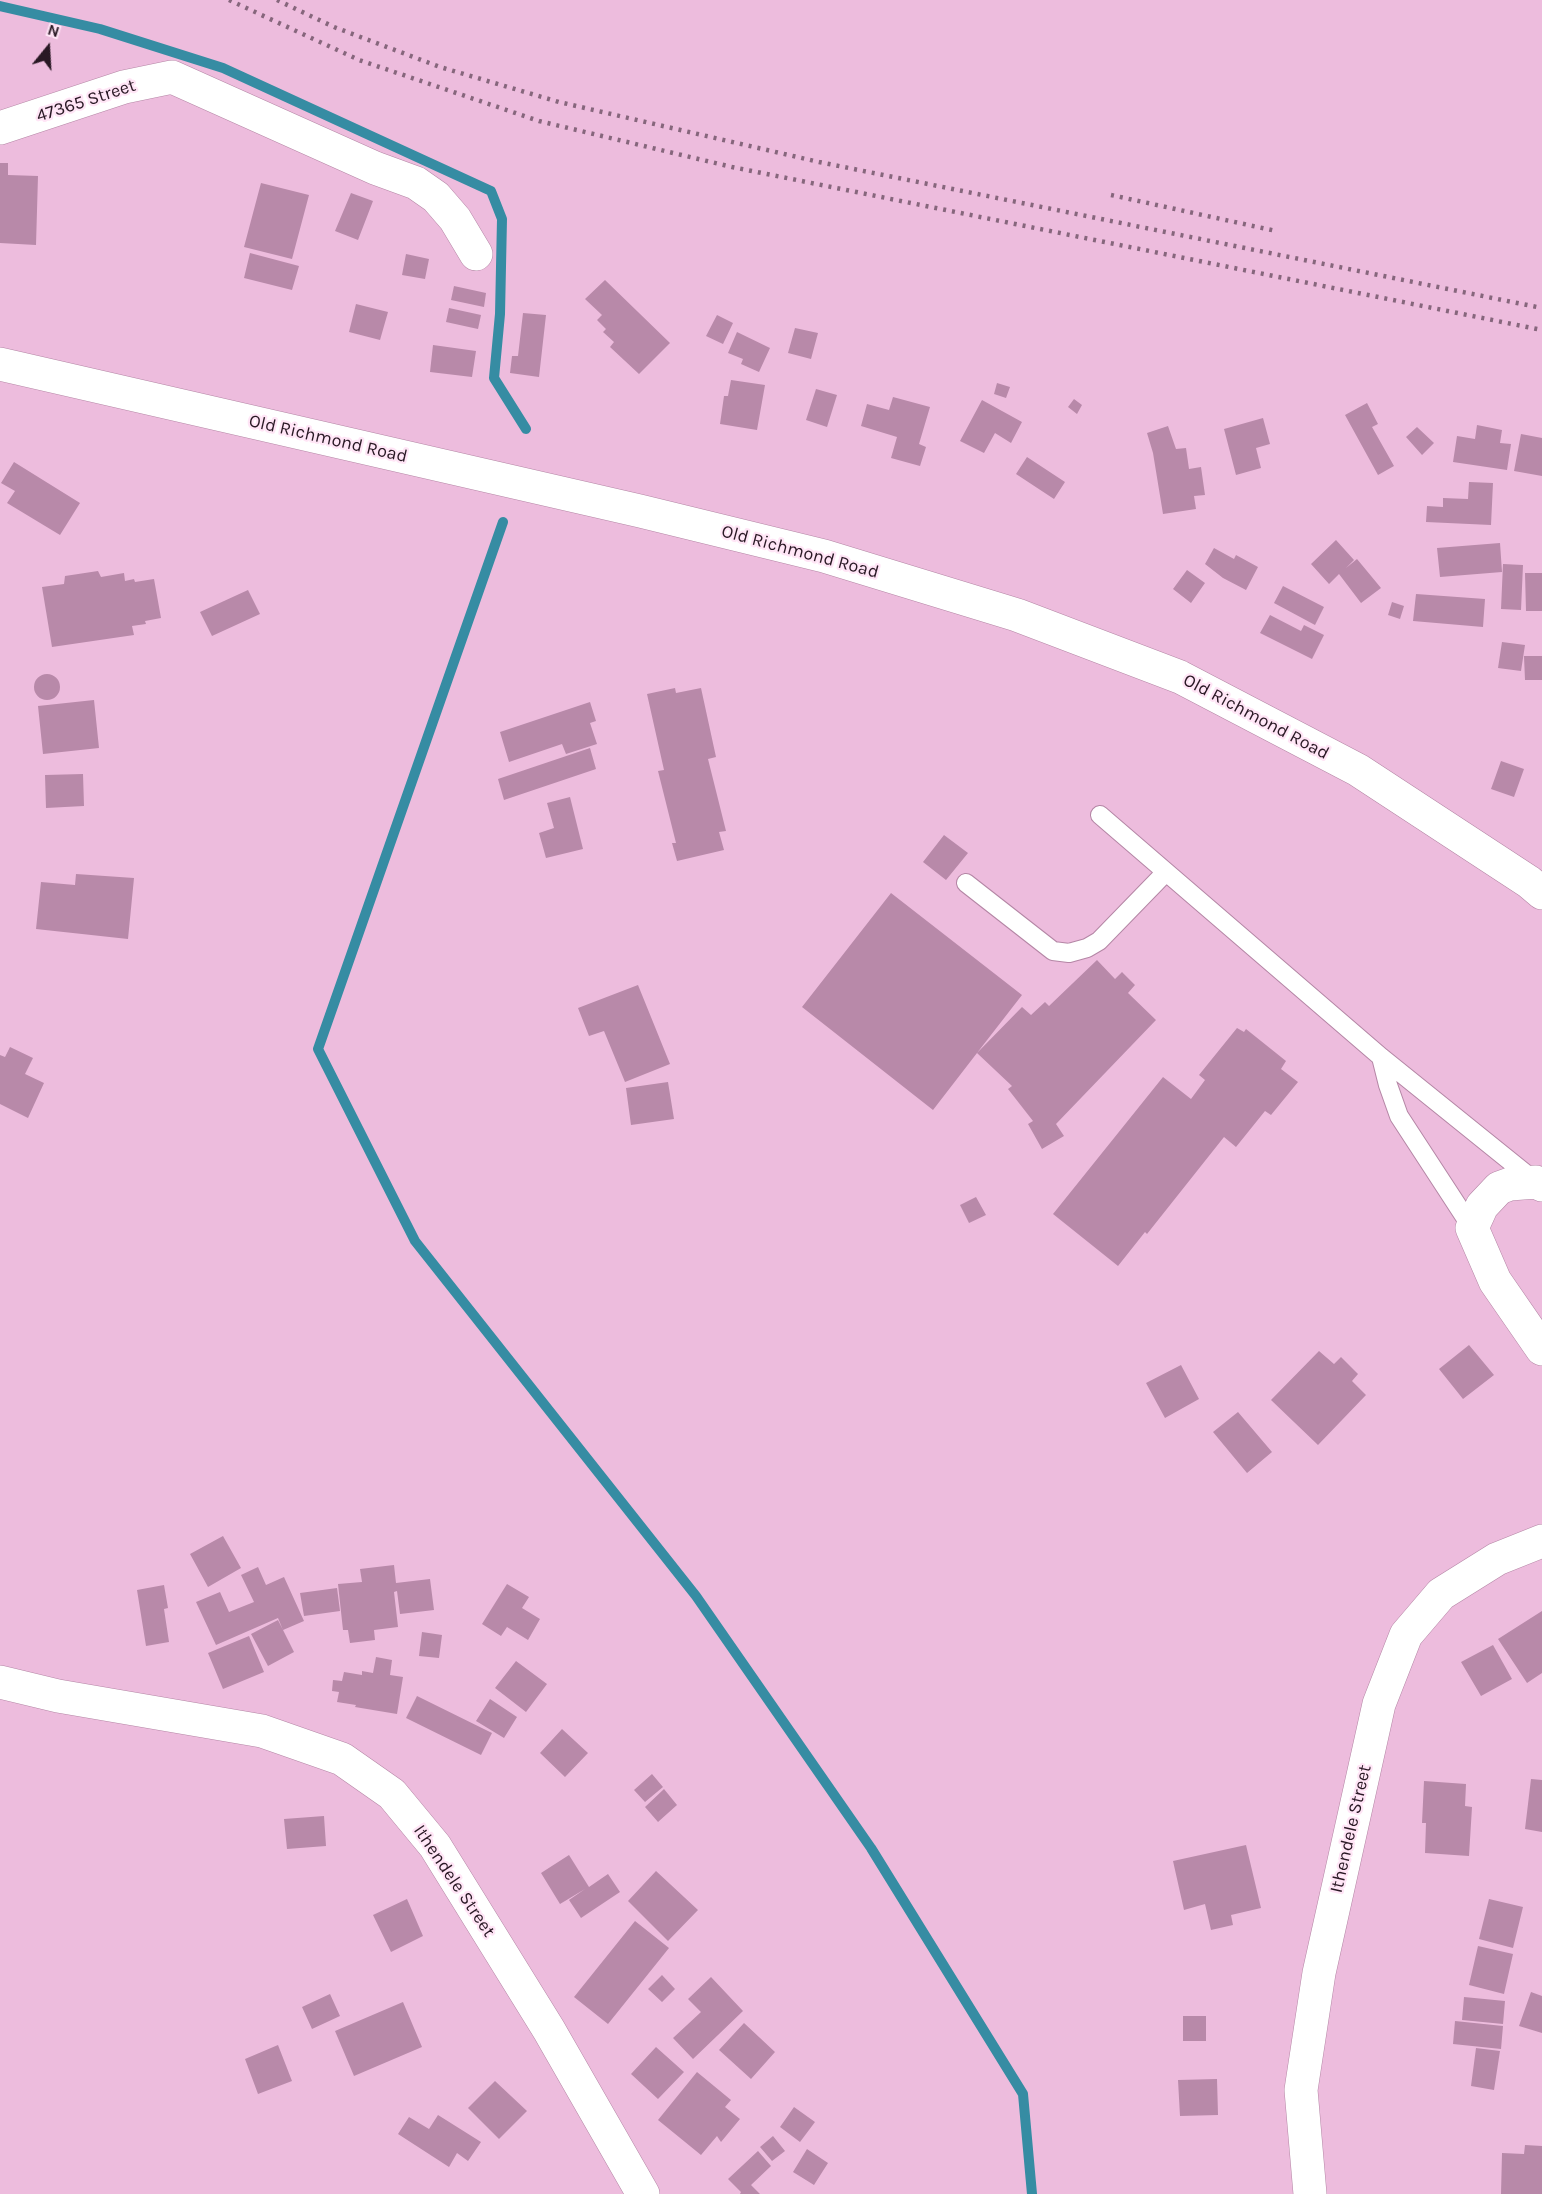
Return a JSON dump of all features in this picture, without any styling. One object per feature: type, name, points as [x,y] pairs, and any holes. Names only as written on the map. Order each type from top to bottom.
[{"type":"street","name":"47365 Street","points":[[0,128],[124,87],[172,77],[375,168],[416,183],[436,197],[455,219],[476,254]]},
{"type":"street","name":"Old Richmond Road","points":[[0,364],[640,511],[824,556],[1017,615],[1180,677],[1358,770],[1529,882],[1542,893]]},
{"type":"street","points":[[1539,1183],[1510,1184],[1499,1188],[1482,1206],[1472,1228],[1495,1281],[1542,1349]]},
{"type":"street","name":"Ithendele Street","points":[[1310,2194],[1301,2090],[1319,1973],[1379,1704],[1406,1635],[1441,1594],[1497,1559],[1542,1541]]},
{"type":"street","name":"Ithendele Street","points":[[0,1682],[58,1696],[262,1731],[342,1759],[392,1794],[435,1846],[549,2030],[634,2187]]},
{"type":"lane","points":[[1100,814],[1381,1057],[1539,1183]]},
{"type":"lane","points":[[966,883],[1053,951],[1069,953],[1087,948],[1099,941],[1166,872]]},
{"type":"lane","points":[[1381,1057],[1399,1116],[1472,1228]]},
{"type":"building","points":[[0,163],[8,163],[8,175],[38,176],[36,245],[0,243]]},
{"type":"building","points":[[261,183],[309,195],[292,259],[244,247]]},
{"type":"building","points":[[351,193],[373,201],[358,240],[335,231]]},
{"type":"building","points":[[250,253],[299,266],[292,290],[244,278]]},
{"type":"building","points":[[406,254],[429,259],[425,279],[402,275]]},
{"type":"building","points":[[605,280],[670,343],[639,374],[610,347],[614,342],[603,332],[606,329],[597,320],[602,315],[585,299]]},
{"type":"building","points":[[454,286],[486,293],[484,307],[451,300]]},
{"type":"building","points":[[356,304],[388,312],[380,340],[349,332]]},
{"type":"building","points":[[449,308],[481,315],[478,329],[446,322]]},
{"type":"building","points":[[523,313],[546,315],[539,377],[510,373],[512,356],[518,356]]},
{"type":"building","points":[[717,315],[733,323],[723,344],[706,336]]},
{"type":"building","points":[[795,328],[818,333],[811,359],[788,353]]},
{"type":"building","points":[[737,332],[770,348],[759,372],[741,364],[743,359],[728,353]]},
{"type":"building","points":[[433,345],[476,351],[472,377],[430,372]]},
{"type":"building","points":[[731,380],[765,385],[757,430],[720,424],[724,396],[728,396]]},
{"type":"building","points":[[997,383],[1010,387],[1006,398],[994,394]]},
{"type":"building","points":[[816,389],[837,395],[827,427],[806,420]]},
{"type":"building","points":[[893,397],[930,407],[919,444],[926,447],[920,466],[891,458],[897,437],[861,426],[867,404],[889,410]]},
{"type":"building","points":[[1074,399],[1082,405],[1077,414],[1068,407]]},
{"type":"building","points":[[982,400],[1022,422],[1011,443],[995,433],[984,453],[960,441]]},
{"type":"building","points":[[1367,403],[1378,424],[1372,427],[1394,466],[1378,475],[1345,415]]},
{"type":"building","points":[[1263,418],[1270,444],[1256,448],[1261,468],[1236,475],[1224,429]]},
{"type":"building","points":[[1477,425],[1502,430],[1500,443],[1511,444],[1507,470],[1453,462],[1457,436],[1475,439]]},
{"type":"building","points":[[1168,426],[1176,449],[1186,448],[1189,469],[1201,467],[1205,495],[1194,496],[1196,509],[1163,514],[1153,453],[1147,433]]},
{"type":"building","points":[[1417,427],[1434,443],[1422,455],[1406,437]]},
{"type":"building","points":[[1521,434],[1542,438],[1542,476],[1514,471]]},
{"type":"building","points":[[1027,457],[1065,482],[1054,499],[1016,474]]},
{"type":"building","points":[[14,462],[80,503],[60,535],[7,503],[15,491],[1,483]]},
{"type":"building","points":[[1469,482],[1493,483],[1491,525],[1426,522],[1427,506],[1443,507],[1443,498],[1468,499]]},
{"type":"building","points":[[1336,540],[1354,560],[1346,568],[1357,559],[1381,588],[1361,603],[1339,574],[1329,584],[1311,564]]},
{"type":"building","points":[[1500,543],[1502,572],[1440,577],[1437,548]]},
{"type":"building","points":[[1214,548],[1234,559],[1236,555],[1258,567],[1246,590],[1223,578],[1205,564]]},
{"type":"building","points":[[1503,564],[1523,565],[1521,610],[1501,609]]},
{"type":"building","points":[[1187,570],[1205,583],[1191,603],[1173,589]]},
{"type":"building","points":[[98,571],[101,577],[124,573],[125,581],[154,579],[161,618],[132,626],[134,635],[52,647],[42,587],[64,584],[65,576]]},
{"type":"building","points":[[1525,573],[1542,573],[1542,611],[1526,611]]},
{"type":"building","points":[[1283,586],[1324,607],[1315,625],[1274,603]]},
{"type":"building","points":[[248,590],[260,614],[212,636],[200,612]]},
{"type":"building","points":[[1416,594],[1485,599],[1483,627],[1413,621]]},
{"type":"building","points":[[1392,602],[1404,606],[1400,619],[1388,615]]},
{"type":"building","points":[[1270,615],[1301,631],[1304,625],[1324,635],[1312,659],[1260,633]]},
{"type":"building","points":[[1502,642],[1525,645],[1521,671],[1498,668]]},
{"type":"building","points":[[1524,656],[1542,656],[1542,680],[1525,680]]},
{"type":"building","points":[[47,674],[57,677],[60,687],[57,697],[47,700],[37,697],[34,687],[37,677]]},
{"type":"building","points":[[675,688],[676,693],[701,688],[716,757],[708,759],[726,831],[719,832],[724,850],[677,861],[672,843],[676,843],[658,771],[664,770],[647,694]]},
{"type":"building","points":[[94,700],[99,748],[43,754],[38,706]]},
{"type":"building","points":[[590,702],[596,721],[590,723],[597,744],[566,754],[562,744],[509,762],[500,732]]},
{"type":"building","points":[[590,748],[596,769],[504,800],[498,779]]},
{"type":"building","points":[[1501,761],[1524,769],[1514,797],[1491,789]]},
{"type":"building","points":[[83,774],[84,806],[46,808],[45,775]]},
{"type":"building","points":[[570,797],[583,849],[546,858],[539,833],[554,828],[547,803]]},
{"type":"building","points":[[944,835],[968,853],[946,880],[923,862]]},
{"type":"building","points":[[76,874],[134,878],[128,939],[36,929],[41,882],[75,885]]},
{"type":"building","points":[[891,893],[1022,995],[933,1110],[802,1007]]},
{"type":"building","points":[[1097,960],[1115,979],[1122,972],[1135,985],[1128,993],[1156,1020],[1056,1124],[1064,1136],[1042,1149],[1028,1124],[1033,1121],[1008,1089],[1012,1086],[977,1053],[1022,1007],[1031,1015],[1045,1002],[1049,1006]]},
{"type":"building","points":[[638,985],[670,1064],[625,1082],[604,1031],[589,1036],[578,1008]]},
{"type":"building","points":[[1237,1028],[1244,1032],[1246,1029],[1286,1061],[1281,1069],[1298,1082],[1271,1115],[1265,1111],[1236,1147],[1224,1137],[1147,1234],[1145,1232],[1118,1266],[1053,1214],[1163,1077],[1191,1099],[1205,1080],[1199,1075]]},
{"type":"building","points":[[10,1047],[33,1058],[25,1074],[44,1083],[28,1118],[0,1104],[0,1055],[5,1057]]},
{"type":"building","points":[[668,1082],[674,1119],[631,1125],[626,1088]]},
{"type":"building","points":[[976,1197],[986,1215],[969,1223],[960,1205]]},
{"type":"building","points":[[1469,1345],[1494,1375],[1463,1399],[1439,1369]]},
{"type":"building","points":[[1319,1351],[1334,1364],[1341,1357],[1358,1374],[1352,1381],[1366,1395],[1318,1445],[1271,1400]]},
{"type":"building","points":[[1181,1365],[1199,1399],[1165,1418],[1146,1383]]},
{"type":"building","points":[[1238,1412],[1272,1452],[1247,1473],[1213,1432]]},
{"type":"building","points":[[223,1536],[241,1568],[208,1587],[190,1554]]},
{"type":"building","points":[[394,1565],[396,1583],[430,1579],[434,1610],[400,1614],[397,1591],[394,1592],[398,1627],[374,1630],[375,1640],[350,1643],[348,1630],[343,1630],[338,1584],[362,1582],[360,1569]]},
{"type":"building","points":[[258,1567],[266,1585],[284,1577],[304,1621],[283,1630],[278,1618],[216,1645],[196,1602],[220,1592],[229,1612],[254,1602],[241,1575]]},
{"type":"building","points":[[507,1584],[529,1597],[522,1608],[540,1619],[528,1640],[507,1627],[501,1636],[482,1624]]},
{"type":"building","points":[[164,1585],[168,1608],[164,1609],[169,1642],[146,1646],[137,1590]]},
{"type":"building","points":[[337,1588],[340,1611],[304,1616],[300,1593]]},
{"type":"building","points":[[1542,1611],[1542,1673],[1527,1683],[1498,1639]]},
{"type":"building","points":[[278,1620],[294,1652],[268,1666],[251,1634]]},
{"type":"building","points":[[422,1632],[442,1635],[439,1658],[419,1656]]},
{"type":"building","points":[[249,1636],[264,1672],[223,1689],[208,1653]]},
{"type":"building","points":[[1493,1645],[1512,1679],[1481,1696],[1461,1662]]},
{"type":"building","points":[[376,1657],[392,1660],[390,1675],[403,1677],[397,1714],[337,1702],[339,1692],[332,1691],[333,1680],[342,1681],[344,1672],[362,1675],[362,1671],[373,1673]]},
{"type":"building","points":[[516,1661],[547,1684],[526,1712],[495,1688]]},
{"type":"building","points":[[417,1696],[492,1733],[481,1755],[406,1718]]},
{"type":"building","points":[[490,1699],[517,1717],[504,1738],[476,1721]]},
{"type":"building","points":[[562,1729],[588,1753],[565,1777],[540,1753]]},
{"type":"building","points":[[652,1774],[663,1787],[645,1802],[634,1790]]},
{"type":"building","points":[[1531,1779],[1542,1780],[1542,1832],[1525,1829]]},
{"type":"building","points":[[1424,1781],[1466,1784],[1465,1806],[1472,1807],[1469,1856],[1425,1853],[1426,1823],[1422,1823]]},
{"type":"building","points":[[664,1789],[677,1805],[658,1822],[645,1807]]},
{"type":"building","points":[[324,1816],[326,1846],[287,1849],[284,1819]]},
{"type":"building","points":[[1246,1845],[1261,1908],[1231,1915],[1233,1925],[1211,1930],[1205,1904],[1184,1910],[1173,1861]]},
{"type":"building","points":[[569,1855],[589,1887],[608,1874],[620,1892],[581,1918],[569,1900],[585,1889],[560,1904],[541,1873]]},
{"type":"building","points":[[656,1871],[698,1910],[668,1941],[628,1901]]},
{"type":"building","points":[[407,1899],[423,1936],[391,1952],[373,1915]]},
{"type":"building","points":[[1489,1899],[1523,1907],[1513,1948],[1479,1939]]},
{"type":"building","points":[[635,1921],[669,1948],[608,2024],[574,1997]]},
{"type":"building","points":[[1478,1946],[1513,1954],[1504,1994],[1469,1985]]},
{"type":"building","points":[[662,1975],[675,1989],[662,2002],[648,1989]]},
{"type":"building","points":[[711,1977],[743,2011],[693,2059],[673,2038],[701,2012],[688,1999]]},
{"type":"building","points":[[1531,1992],[1542,1996],[1542,2033],[1519,2026]]},
{"type":"building","points":[[330,1994],[340,2016],[312,2029],[302,2007]]},
{"type":"building","points":[[1464,1997],[1505,2001],[1503,2024],[1462,2020]]},
{"type":"building","points":[[403,2002],[422,2047],[354,2076],[335,2031]]},
{"type":"building","points":[[1183,2016],[1206,2016],[1206,2041],[1183,2041]]},
{"type":"building","points":[[1455,2021],[1503,2026],[1501,2049],[1453,2044]]},
{"type":"building","points":[[744,2023],[775,2052],[751,2079],[719,2050]]},
{"type":"building","points":[[278,2045],[292,2081],[258,2094],[245,2059]]},
{"type":"building","points":[[656,2047],[684,2072],[658,2099],[631,2074]]},
{"type":"building","points":[[1476,2048],[1500,2051],[1494,2090],[1471,2086]]},
{"type":"building","points":[[697,2072],[731,2100],[725,2107],[740,2119],[721,2142],[717,2136],[701,2155],[658,2120]]},
{"type":"building","points":[[1217,2079],[1218,2115],[1180,2116],[1178,2080]]},
{"type":"building","points":[[495,2081],[527,2111],[499,2139],[468,2108]]},
{"type":"building","points":[[794,2107],[815,2122],[800,2142],[780,2127]]},
{"type":"building","points":[[438,2115],[481,2142],[468,2161],[457,2153],[449,2167],[398,2134],[409,2117],[429,2129]]},
{"type":"building","points":[[773,2136],[785,2151],[772,2161],[760,2147]]},
{"type":"building","points":[[1525,2145],[1542,2146],[1542,2194],[1501,2194],[1502,2153],[1524,2154]]},
{"type":"building","points":[[807,2149],[828,2163],[814,2185],[793,2172]]},
{"type":"building","points":[[758,2151],[771,2166],[751,2185],[760,2194],[740,2194],[741,2192],[728,2179]]},
{"type":"waterway","points":[[0,6],[100,29],[223,68],[491,191],[502,219],[500,314],[494,378],[526,429]]},
{"type":"waterway","points":[[503,522],[318,1049],[415,1241],[696,1596],[871,1848],[1023,2094],[1032,2194]]},
{"type":"railway","points":[[229,0],[359,60],[539,121],[732,167],[1542,330]]},
{"type":"railway","points":[[277,0],[334,27],[440,67],[559,102],[819,162],[1542,308]]},
{"type":"railway","points":[[1111,195],[1276,231]]}]
